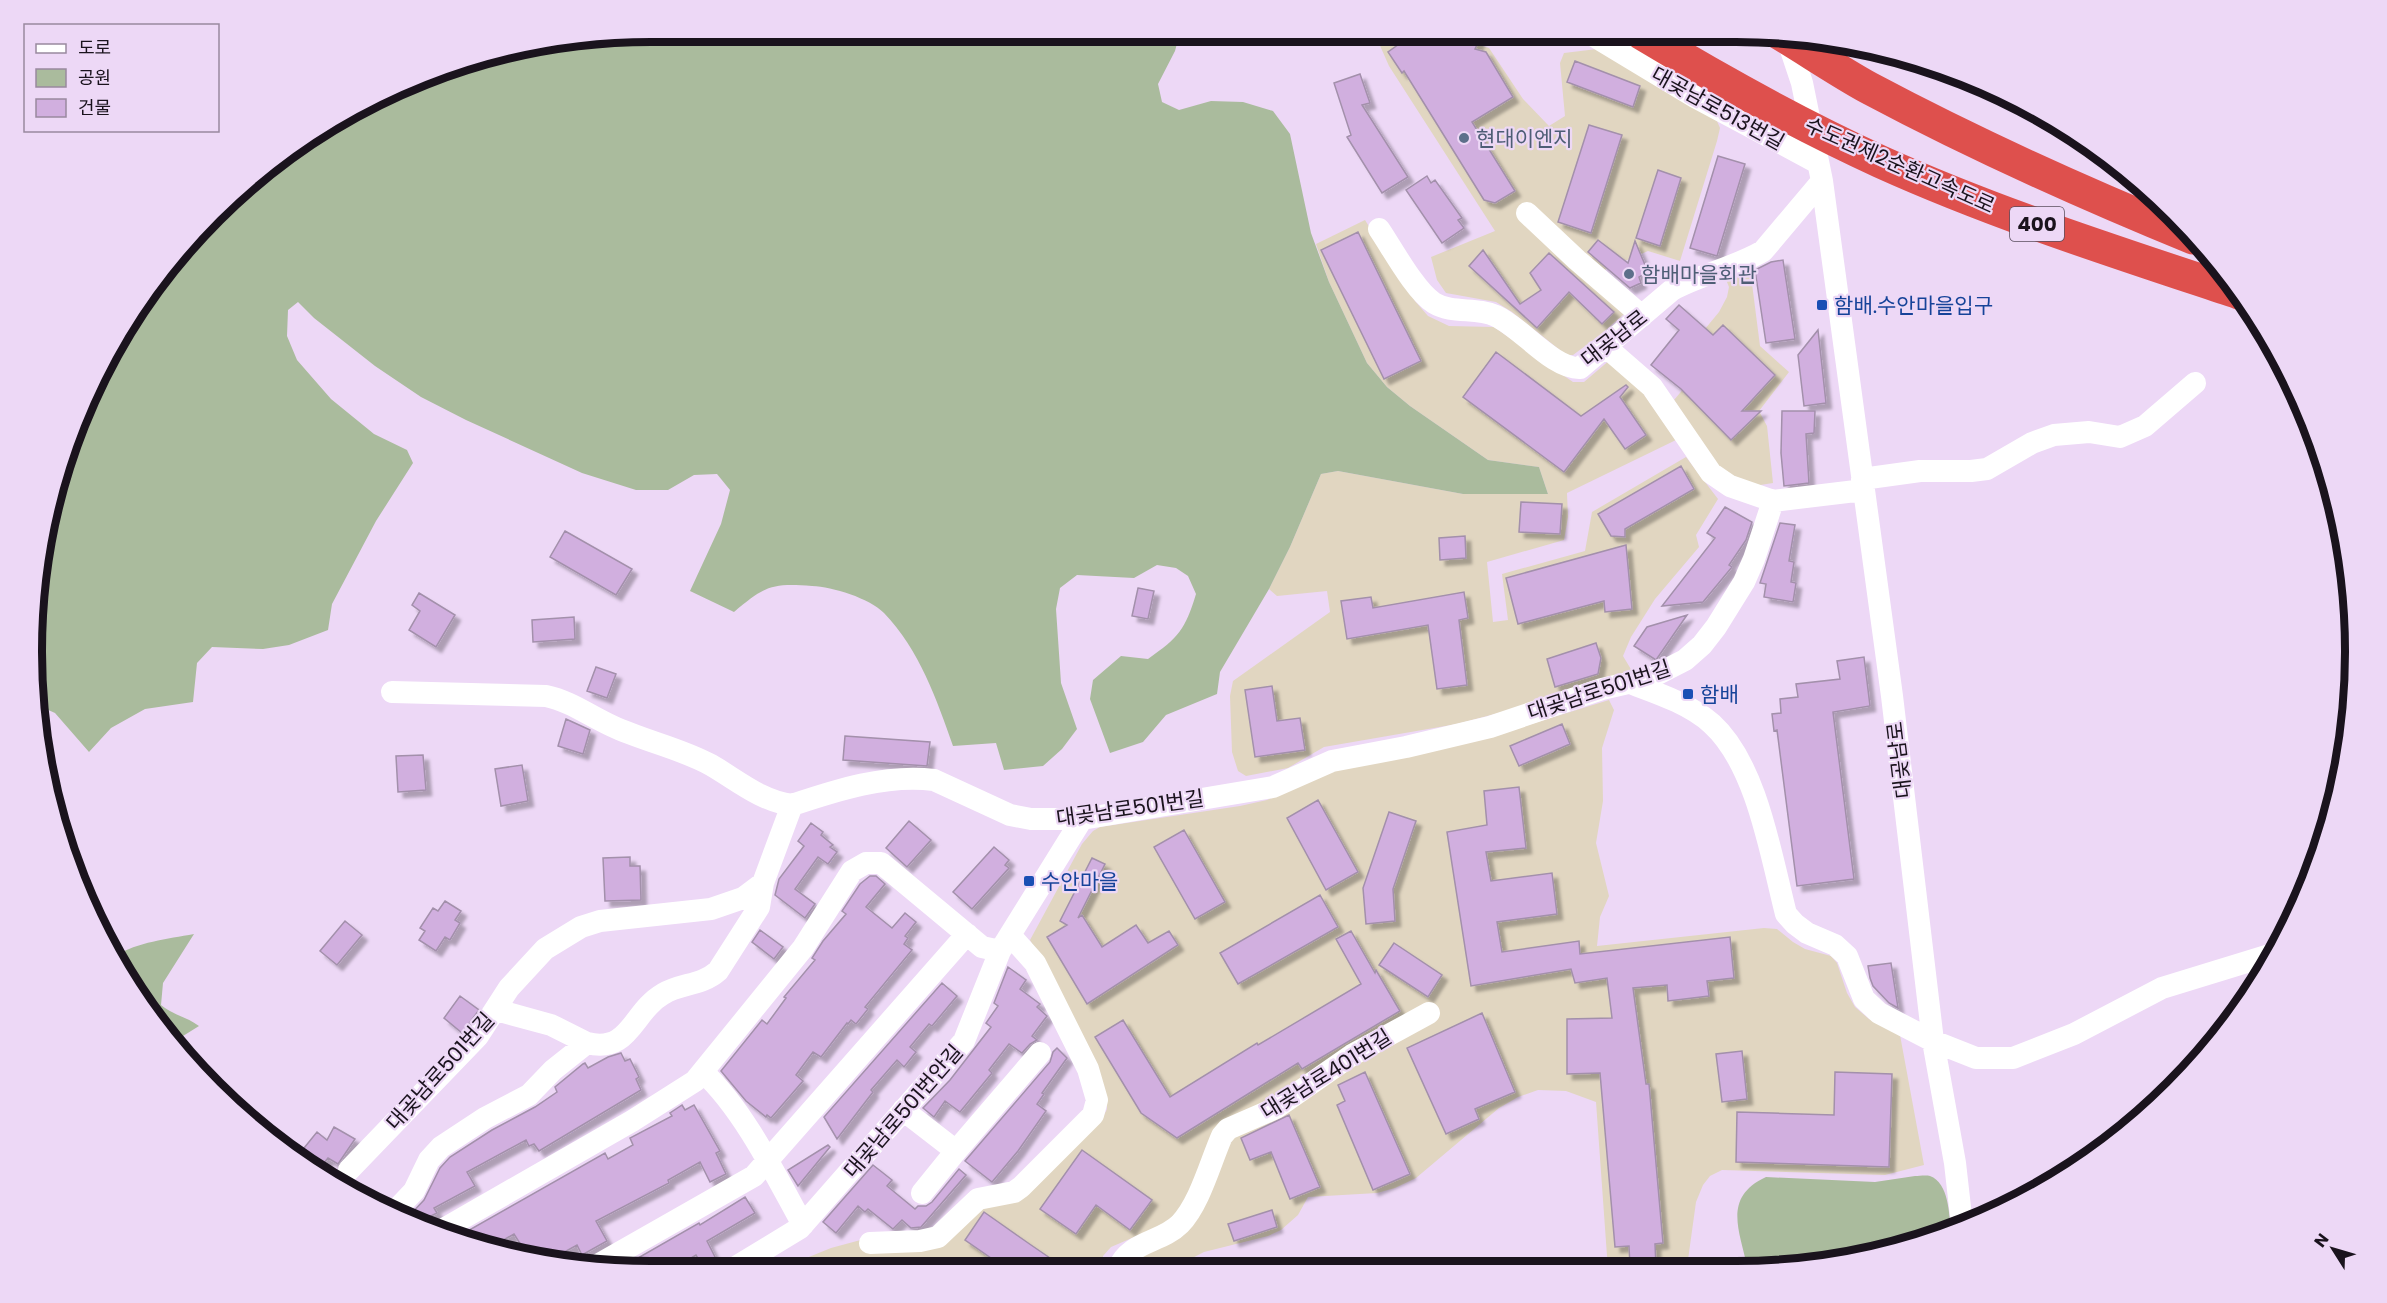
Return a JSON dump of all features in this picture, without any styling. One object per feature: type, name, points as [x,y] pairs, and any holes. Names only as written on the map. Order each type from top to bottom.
[{"type":"highway","name":"수도권제2순환고속도로","points":[[1656,42],[1736,89],[1827,162],[1882,163],[1997,209],[2225,288]]},
{"type":"highway","name":"400","points":[[1799,45],[1868,87],[1992,150],[2114,206],[2176,231]]},
{"type":"street","name":"대곶남로513번길","points":[[1604,42],[1685,91],[1827,162]]},
{"type":"street","name":"대곶남로","points":[[1789,44],[1827,162],[1863,484],[1892,696],[1933,1041],[1955,1163],[1961,1218]]},
{"type":"street","name":"대곶남로","points":[[1379,229],[1424,295],[1435,304],[1495,315],[1563,365],[1580,368],[1672,290],[1688,281],[1750,259],[1763,251],[1827,162]]},
{"type":"street","points":[[1527,213],[1642,316]]},
{"type":"street","points":[[1606,347],[1652,387],[1711,473],[1730,486],[1773,501],[1920,471],[1987,469],[2032,443],[2054,435],[2090,432],[2121,436],[2145,426],[2194,383]]},
{"type":"street","name":"대곶남로501번길","points":[[792,805],[867,784],[921,779],[934,780],[1010,815],[1031,819],[1082,819],[1273,787],[1332,761],[1406,747],[1490,727],[1602,689],[1650,678],[1685,660],[1702,645],[1716,627],[1744,582],[1773,501]]},
{"type":"street","points":[[1630,683],[1675,701],[1710,722],[1723,735],[1745,772],[1754,794],[1786,914],[1801,929],[1835,945],[1847,956],[1864,999],[1879,1013],[1933,1041],[1976,1058],[2013,1058],[2074,1034],[2162,988],[2262,957]]},
{"type":"street","points":[[392,692],[559,698],[613,726],[694,757],[764,798],[779,804],[792,805],[763,883],[759,906],[718,971],[702,982],[677,987],[661,995],[613,1045],[601,1047],[587,1043],[551,1025],[496,1010]]},
{"type":"street","name":"대곶남로501번안길","points":[[745,1261],[803,1225],[964,1041],[1005,943],[1082,819]]},
{"type":"street","points":[[449,1226],[632,1121],[695,1081],[803,948],[852,871],[866,864],[881,862],[982,947],[1005,943],[1035,963],[1088,1070],[1097,1100],[1093,1115],[1043,1168],[1014,1192],[978,1199],[938,1237],[920,1241],[870,1243]]},
{"type":"street","name":"대곶남로501번길","points":[[349,1170],[478,1036],[509,988],[532,962],[561,937],[581,927],[623,918],[711,909],[743,897],[763,883]]},
{"type":"street","points":[[607,1260],[754,1176],[967,934]]},
{"type":"street","name":"대곶남로401번길","points":[[1122,1261],[1124,1256],[1179,1225],[1191,1210],[1221,1136],[1228,1129],[1276,1108],[1352,1054],[1430,1013]]},
{"type":"street","points":[[399,1206],[414,1191],[429,1161],[441,1147],[485,1118],[529,1095],[553,1070],[587,1043]]},
{"type":"street","points":[[922,1193],[1040,1053]]},
{"type":"street","points":[[703,1072],[720,1088],[767,1161],[803,1225]]},
{"type":"street","points":[[903,1110],[956,1151]]},
{"type":"shaded area","points":[[1378,42],[1469,42],[1489,48],[1523,99],[1549,126],[1565,116],[1560,63],[1564,53],[1597,49],[1717,121],[1720,128],[1717,141],[1680,261],[1648,251],[1602,271],[1637,303],[1573,355],[1566,355],[1496,302],[1446,293],[1437,280],[1431,257],[1495,231],[1389,66]]},
{"type":"shaded area","points":[[1365,220],[1415,301],[1428,316],[1449,326],[1494,327],[1573,382],[1584,382],[1611,359],[1632,377],[1676,440],[1567,493],[1568,517],[1564,540],[1487,562],[1493,622],[1508,620],[1502,574],[1585,551],[1592,512],[1686,457],[1718,499],[1696,535],[1699,547],[1655,599],[1631,637],[1623,656],[1632,671],[1529,705],[1457,724],[1324,747],[1288,768],[1246,776],[1238,771],[1232,752],[1230,696],[1233,681],[1330,612],[1327,591],[1277,596],[1269,589],[1290,547],[1321,474],[1338,471],[1463,494],[1548,494],[1539,467],[1488,460],[1410,406],[1387,387],[1367,363],[1329,282],[1316,244]]},
{"type":"shaded area","points":[[1750,268],[1760,346],[1789,372],[1759,411],[1767,426],[1773,483],[1754,486],[1740,482],[1716,464],[1674,400],[1706,362],[1691,346],[1719,312],[1727,297],[1729,287],[1725,277]]},
{"type":"shaded area","points":[[1609,700],[1614,710],[1602,748],[1603,801],[1596,843],[1609,896],[1600,917],[1597,946],[1764,928],[1777,929],[1805,949],[1831,956],[1837,963],[1847,993],[1855,1007],[1869,1019],[1900,1035],[1924,1165],[1885,1175],[1722,1170],[1710,1176],[1703,1185],[1696,1202],[1688,1261],[1608,1261],[1596,1102],[1566,1091],[1538,1090],[1518,1097],[1499,1108],[1416,1178],[1395,1188],[1377,1193],[1308,1197],[1298,1215],[1281,1230],[1268,1236],[1204,1252],[1187,1261],[1131,1261],[1136,1253],[1175,1239],[1189,1226],[1200,1209],[1230,1136],[1282,1111],[1375,1050],[1435,1018],[1430,1003],[1403,1016],[1321,1065],[1280,1096],[1221,1124],[1212,1137],[1190,1191],[1178,1212],[1167,1223],[1111,1247],[1103,1256],[1103,1261],[799,1261],[831,1248],[868,1238],[869,1251],[919,1250],[940,1245],[984,1205],[1010,1201],[1035,1188],[1102,1119],[1107,1109],[1101,1080],[1074,1020],[1030,940],[1082,844],[1093,831],[1100,827],[1267,800],[1340,768],[1492,736]]},
{"type":"green space","points":[[652,42],[1177,42],[1158,84],[1162,102],[1179,110],[1211,101],[1243,102],[1273,111],[1290,134],[1311,233],[1329,282],[1367,363],[1387,387],[1410,406],[1488,460],[1539,467],[1548,494],[1463,494],[1338,471],[1321,474],[1290,547],[1269,589],[1220,672],[1217,694],[1166,715],[1143,742],[1110,753],[1090,699],[1093,680],[1121,656],[1148,659],[1167,645],[1184,625],[1196,594],[1188,576],[1176,568],[1157,565],[1134,578],[1077,575],[1060,588],[1056,609],[1061,683],[1077,729],[1062,749],[1043,766],[1004,770],[996,743],[953,746],[926,676],[917,659],[884,613],[869,603],[850,594],[830,589],[787,585],[761,592],[734,612],[690,591],[721,524],[730,490],[717,474],[694,475],[668,490],[636,490],[582,473],[421,397],[375,366],[314,318],[298,302],[288,310],[287,336],[297,360],[331,399],[374,434],[407,450],[413,463],[376,521],[332,604],[328,630],[289,645],[263,649],[212,647],[197,663],[193,702],[145,709],[111,728],[89,752],[55,713],[45,708],[43,612],[47,572],[63,494],[88,418],[105,382],[145,313],[168,280],[193,250],[250,193],[280,168],[347,124],[418,88],[456,74],[494,63],[572,47]]},
{"type":"green space","points":[[194,934],[163,983],[161,1005],[199,1026],[181,1039],[145,990],[122,952],[163,939]]},
{"type":"green space","points":[[1930,1176],[1941,1185],[1947,1200],[1950,1222],[1893,1240],[1854,1249],[1815,1256],[1746,1261],[1738,1227],[1739,1204],[1744,1194],[1753,1185],[1766,1177],[1875,1182]]},
{"type":"building","points":[[1402,42],[1478,42],[1475,49],[1486,52],[1513,97],[1472,122],[1515,191],[1495,203],[1484,200],[1404,71],[1402,73],[1388,52]]},
{"type":"building","points":[[1575,61],[1640,86],[1633,107],[1567,82]]},
{"type":"building","points":[[1360,74],[1370,103],[1362,105],[1408,177],[1382,193],[1347,137],[1351,135],[1334,83]]},
{"type":"building","points":[[1589,125],[1622,135],[1591,233],[1558,222]]},
{"type":"building","points":[[1718,156],[1745,164],[1717,256],[1690,248]]},
{"type":"building","points":[[1658,170],[1681,178],[1660,246],[1636,238]]},
{"type":"building","points":[[1427,176],[1431,183],[1435,180],[1462,218],[1458,220],[1464,228],[1442,243],[1406,190]]},
{"type":"building","points":[[1358,232],[1421,361],[1384,379],[1321,250]]},
{"type":"building","points":[[1598,240],[1628,263],[1635,241],[1648,272],[1639,277],[1641,283],[1630,288],[1588,252]]},
{"type":"building","points":[[1483,250],[1520,304],[1541,290],[1530,273],[1549,253],[1614,312],[1602,324],[1569,292],[1537,328],[1469,266]]},
{"type":"building","points":[[1783,260],[1795,339],[1766,343],[1755,270],[1771,262]]},
{"type":"building","points":[[1679,305],[1713,335],[1723,325],[1775,375],[1742,411],[1761,411],[1731,440],[1681,389],[1651,365],[1679,330],[1666,319]]},
{"type":"building","points":[[1818,330],[1826,403],[1804,406],[1798,355]]},
{"type":"building","points":[[1496,352],[1581,416],[1626,385],[1628,387],[1620,397],[1646,435],[1625,449],[1604,419],[1564,472],[1463,397]]},
{"type":"building","points":[[1782,411],[1815,411],[1814,433],[1806,434],[1809,483],[1784,486],[1781,453]]},
{"type":"building","points":[[1681,466],[1694,489],[1625,529],[1625,537],[1611,536],[1598,514]]},
{"type":"building","points":[[1521,502],[1562,504],[1560,534],[1519,532]]},
{"type":"building","points":[[1725,507],[1752,522],[1746,540],[1729,565],[1732,567],[1703,602],[1662,606],[1715,538],[1707,533]]},
{"type":"building","points":[[1780,523],[1795,525],[1789,561],[1794,562],[1791,582],[1796,583],[1793,602],[1764,597],[1766,584],[1760,583]]},
{"type":"building","points":[[565,531],[632,569],[616,595],[550,557]]},
{"type":"building","points":[[1465,536],[1466,558],[1440,560],[1439,538]]},
{"type":"building","points":[[1626,545],[1632,609],[1605,612],[1604,601],[1518,624],[1506,578]]},
{"type":"building","points":[[1138,588],[1154,591],[1148,619],[1132,616]]},
{"type":"building","points":[[1464,592],[1468,618],[1459,620],[1467,685],[1437,689],[1428,625],[1347,639],[1341,601],[1371,597],[1373,608]]},
{"type":"building","points":[[419,593],[455,615],[436,647],[409,630],[420,611],[412,605]]},
{"type":"building","points":[[1687,615],[1656,660],[1634,646],[1647,627]]},
{"type":"building","points":[[574,617],[575,639],[533,642],[532,620]]},
{"type":"building","points":[[1596,643],[1601,658],[1598,674],[1555,687],[1547,659]]},
{"type":"building","points":[[1864,657],[1870,706],[1833,712],[1854,879],[1797,886],[1777,730],[1774,731],[1772,714],[1781,713],[1780,699],[1798,697],[1796,684],[1840,679],[1837,661]]},
{"type":"building","points":[[596,667],[616,674],[607,698],[587,691]]},
{"type":"building","points":[[1272,686],[1277,721],[1300,718],[1305,750],[1255,757],[1245,690]]},
{"type":"building","points":[[566,719],[590,730],[583,754],[558,746]]},
{"type":"building","points":[[1562,724],[1570,744],[1519,766],[1510,746]]},
{"type":"building","points":[[845,736],[930,742],[927,766],[843,760]]},
{"type":"building","points":[[423,755],[426,790],[398,792],[396,756]]},
{"type":"building","points":[[522,765],[528,801],[501,806],[495,769]]},
{"type":"building","points":[[1519,787],[1526,848],[1486,852],[1491,881],[1552,873],[1557,914],[1497,922],[1502,952],[1579,941],[1580,954],[1730,937],[1734,978],[1707,981],[1709,996],[1668,1001],[1667,985],[1633,988],[1646,1084],[1649,1084],[1663,1243],[1655,1244],[1656,1261],[1630,1261],[1629,1246],[1615,1247],[1600,1073],[1567,1074],[1567,1019],[1612,1018],[1607,978],[1575,983],[1571,969],[1471,986],[1447,832],[1487,825],[1484,791]]},
{"type":"building","points":[[1318,800],[1358,872],[1326,890],[1287,818]]},
{"type":"building","points":[[1389,812],[1416,821],[1393,889],[1395,921],[1366,924],[1363,888]]},
{"type":"building","points":[[909,821],[931,840],[907,867],[886,848]]},
{"type":"building","points":[[811,823],[823,832],[821,835],[833,845],[830,847],[837,852],[828,864],[818,857],[795,889],[815,904],[805,918],[775,895],[779,879],[804,846],[798,841]]},
{"type":"building","points":[[1184,830],[1225,902],[1195,919],[1154,847]]},
{"type":"building","points":[[994,847],[1009,860],[1005,865],[1009,868],[972,909],[953,892]]},
{"type":"building","points":[[630,857],[630,866],[640,866],[641,900],[605,901],[603,858]]},
{"type":"building","points":[[1092,858],[1105,864],[1078,918],[1082,915],[1102,947],[1136,925],[1148,943],[1169,931],[1178,945],[1087,1004],[1047,937],[1067,925],[1060,921]]},
{"type":"building","points":[[870,876],[876,876],[885,884],[866,907],[892,928],[905,913],[916,922],[905,936],[908,938],[904,944],[912,950],[865,1007],[868,1009],[856,1024],[851,1020],[847,1023],[821,1057],[813,1052],[796,1075],[803,1081],[771,1118],[767,1115],[766,1117],[746,1101],[721,1071],[762,1020],[767,1024],[786,998],[784,997],[815,960],[812,958],[823,941],[846,914],[842,911],[860,884]]},
{"type":"building","points":[[1320,895],[1338,927],[1238,984],[1220,953]]},
{"type":"building","points":[[445,901],[461,911],[455,920],[460,923],[450,940],[445,937],[436,951],[419,940],[425,931],[420,928],[433,908],[438,911]]},
{"type":"building","points":[[345,921],[362,935],[337,965],[320,951]]},
{"type":"building","points":[[760,930],[783,947],[774,959],[752,942]]},
{"type":"building","points":[[1351,931],[1400,1011],[1302,1069],[1298,1063],[1177,1138],[1141,1113],[1095,1037],[1123,1020],[1170,1097],[1257,1043],[1258,1045],[1361,984],[1336,939]]},
{"type":"building","points":[[1394,943],[1442,975],[1428,997],[1379,965]]},
{"type":"building","points":[[1891,963],[1898,1008],[1889,1003],[1873,986],[1868,966]]},
{"type":"building","points":[[1008,967],[1026,980],[1020,989],[1040,1004],[1037,1007],[1047,1016],[1032,1036],[1037,1040],[1022,1053],[1009,1044],[989,1070],[992,1073],[960,1112],[945,1101],[934,1117],[923,1108],[950,1080],[991,1027],[986,1023],[998,1006],[994,1003]]},
{"type":"building","points":[[942,983],[957,996],[932,1026],[929,1024],[910,1047],[916,1052],[904,1067],[897,1060],[871,1090],[873,1092],[837,1139],[824,1117]]},
{"type":"building","points":[[460,996],[479,1010],[462,1033],[444,1018]]},
{"type":"building","points":[[1482,1013],[1515,1092],[1475,1109],[1479,1119],[1446,1134],[1407,1048]]},
{"type":"building","points":[[1057,1048],[1067,1058],[1042,1093],[1044,1094],[1037,1104],[1046,1111],[1018,1151],[992,1182],[965,1161],[1050,1062]]},
{"type":"building","points":[[1742,1051],[1747,1099],[1722,1102],[1716,1054]]},
{"type":"building","points":[[621,1053],[625,1061],[630,1059],[639,1077],[636,1079],[641,1090],[539,1151],[534,1144],[529,1146],[526,1140],[467,1172],[475,1186],[434,1208],[437,1213],[427,1218],[412,1212],[424,1200],[440,1168],[450,1157],[557,1092],[555,1087],[583,1064],[585,1063],[588,1068]]},
{"type":"building","points":[[1365,1072],[1410,1174],[1373,1190],[1337,1105],[1345,1101],[1338,1085]]},
{"type":"building","points":[[1835,1072],[1892,1074],[1889,1167],[1736,1162],[1737,1112],[1834,1115]]},
{"type":"building","points":[[682,1105],[685,1110],[694,1105],[720,1151],[716,1153],[726,1174],[710,1182],[700,1162],[668,1180],[669,1183],[596,1221],[607,1241],[582,1255],[577,1245],[561,1254],[522,1246],[514,1234],[501,1242],[466,1232],[605,1153],[608,1159],[633,1145],[630,1138],[672,1116],[670,1113]]},
{"type":"building","points":[[1289,1115],[1320,1187],[1290,1199],[1271,1152],[1250,1160],[1241,1138]]},
{"type":"building","points":[[334,1127],[355,1139],[338,1164],[328,1158],[323,1164],[302,1150],[317,1132],[327,1140]]},
{"type":"building","points":[[828,1145],[830,1147],[798,1186],[788,1170]]},
{"type":"building","points":[[1082,1150],[1152,1200],[1130,1230],[1096,1205],[1076,1234],[1040,1209]]},
{"type":"building","points":[[873,1165],[892,1180],[887,1186],[915,1209],[932,1202],[959,1169],[966,1175],[921,1227],[911,1228],[902,1220],[893,1229],[868,1209],[865,1212],[858,1206],[836,1233],[823,1222]]},
{"type":"building","points":[[745,1197],[755,1213],[707,1241],[716,1259],[713,1261],[700,1261],[696,1255],[686,1261],[634,1261],[699,1223],[700,1225]]},
{"type":"building","points":[[1272,1210],[1277,1227],[1234,1241],[1228,1224]]},
{"type":"building","points":[[984,1212],[1054,1261],[995,1261],[965,1240]]},
{"type":"place","name":"현대이엔지","points":[[1464,138]]},
{"type":"place","name":"함배마을회관","points":[[1629,274]]},
{"type":"place","name":"함배.수안마을입구","points":[[1822,305]]},
{"type":"place","name":"함배","points":[[1688,694]]},
{"type":"place","name":"수안마을","points":[[1029,881]]}]
